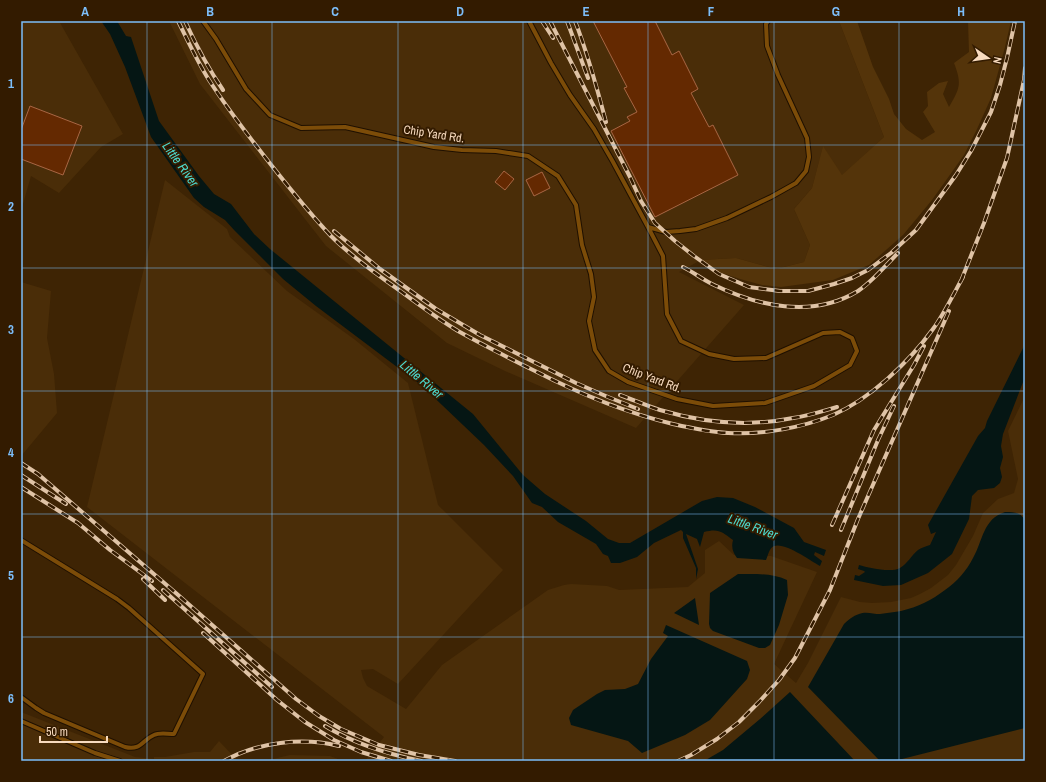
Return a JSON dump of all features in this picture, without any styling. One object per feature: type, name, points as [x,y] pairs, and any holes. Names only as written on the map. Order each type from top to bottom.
[{"type":"lane","name":"Chip Yard Rd.","points":[[203,21],[216,39],[246,88],[270,115],[301,128],[345,127],[434,146],[462,150],[496,151],[528,156],[558,176],[576,204],[582,245],[591,274],[594,296],[589,321],[595,350],[609,371],[628,382],[677,399],[713,406],[764,403],[814,386],[850,365],[857,351],[852,338],[840,332],[823,333],[766,358],[734,359],[709,354],[680,342],[667,314],[663,256],[613,162],[594,129],[570,95],[529,21]]},
{"type":"lane","points":[[648,227],[666,232],[680,231],[696,229],[728,218],[796,183],[806,171],[809,157],[807,138],[778,75],[767,46],[766,24],[768,21]]},
{"type":"lane","points":[[21,540],[117,599],[203,674],[174,734],[155,735],[150,737],[138,747],[134,748],[125,747],[44,713],[21,697]]},
{"type":"lane","points":[[21,721],[120,761]]},
{"type":"shaded area","points":[[21,21],[59,21],[123,134],[101,147],[59,193],[31,176],[21,211]]},
{"type":"shaded area","points":[[169,21],[839,21],[884,137],[842,176],[823,147],[812,188],[794,209],[810,245],[804,262],[776,269],[736,258],[701,260],[679,272],[744,305],[636,428],[505,371],[447,343],[326,246],[200,84]]},
{"type":"shaded area","points":[[839,21],[857,21],[873,67],[889,99],[894,114],[906,129],[922,140],[935,132],[923,112],[928,106],[927,92],[939,83],[948,81],[943,94],[949,107],[958,90],[959,81],[954,63],[969,52],[968,21],[1011,21],[991,98],[964,155],[932,200],[903,235],[869,265],[833,280],[781,287],[762,285],[740,279],[708,267],[701,260],[736,258],[776,269],[804,262],[810,245],[794,209],[812,188],[823,146],[842,175],[884,137]]},
{"type":"shaded area","points":[[165,180],[227,229],[230,237],[287,291],[354,339],[408,383],[438,505],[503,570],[398,684],[373,669],[361,670],[367,686],[406,709],[442,665],[548,590],[571,584],[607,586],[619,590],[688,587],[705,573],[705,550],[719,541],[734,555],[771,556],[817,572],[774,664],[796,683],[808,663],[841,597],[860,602],[891,602],[911,598],[931,588],[948,575],[956,565],[973,536],[983,513],[998,499],[1014,493],[1018,479],[1008,431],[1025,396],[1025,761],[365,761],[384,737],[87,507]]},
{"type":"shaded area","points":[[21,282],[51,291],[47,338],[54,374],[57,413],[22,455],[21,455]]},
{"type":"shaded area","points":[[21,712],[135,757],[154,759],[154,757],[165,757],[194,752],[210,752],[219,741],[238,761],[21,761]]},
{"type":"shaded area","points":[[290,755],[330,756],[343,761],[264,761]]},
{"type":"water","name":"Little River","points":[[101,21],[117,21],[126,36],[131,37],[159,121],[214,194],[231,204],[254,234],[270,249],[473,414],[523,475],[545,494],[586,521],[608,539],[619,543],[630,543],[702,501],[717,497],[733,498],[755,507],[794,528],[804,542],[826,550],[824,556],[815,552],[814,555],[822,561],[820,566],[791,549],[779,546],[774,546],[771,548],[766,560],[737,558],[733,550],[733,540],[723,533],[713,530],[704,532],[700,547],[697,539],[686,534],[698,569],[696,579],[696,568],[681,530],[654,543],[637,557],[620,563],[611,563],[608,556],[603,554],[596,544],[558,522],[542,507],[532,503],[513,476],[484,445],[421,385],[316,306],[283,279],[225,220],[204,207],[194,198],[151,137],[125,67],[110,34]]},
{"type":"water","points":[[1025,344],[1025,377],[1003,434],[1001,446],[1003,457],[1000,468],[1002,477],[1000,483],[994,488],[978,490],[972,496],[969,519],[952,554],[928,573],[901,585],[883,586],[854,580],[855,575],[859,576],[865,572],[858,569],[859,565],[880,570],[900,568],[918,550],[930,545],[936,532],[931,534],[928,525],[978,436],[985,428],[987,421]]},
{"type":"water","points":[[1005,512],[1021,515],[1025,520],[1025,728],[894,761],[880,761],[808,687],[847,621],[862,613],[880,614],[901,611],[924,603],[940,594],[958,580],[971,562],[988,525],[998,515]]},
{"type":"water","points":[[738,574],[769,575],[787,580],[788,595],[779,625],[770,645],[765,648],[759,648],[713,631],[710,628],[710,593]]},
{"type":"water","points":[[695,598],[699,625],[674,613]]},
{"type":"water","points":[[666,625],[747,661],[750,670],[747,679],[710,720],[685,735],[642,753],[628,741],[571,725],[569,718],[573,710],[597,694],[605,690],[625,689],[638,684],[651,659],[668,636],[663,633]]},
{"type":"water","points":[[790,692],[855,761],[704,761],[723,750]]},
{"type":"building","points":[[593,21],[655,21],[672,55],[679,51],[698,89],[691,93],[709,127],[713,125],[738,175],[655,217],[611,131],[630,121],[627,117],[637,112],[624,88],[627,87]]},
{"type":"building","points":[[30,106],[82,126],[63,175],[21,159],[21,130]]},
{"type":"building","points":[[504,171],[514,179],[505,190],[495,182]]},
{"type":"building","points":[[542,172],[550,188],[534,196],[526,180]]},
{"type":"railway","points":[[178,21],[205,73],[239,124],[308,211],[347,251],[382,278],[458,331],[569,387],[602,402],[637,414],[700,430],[741,433],[781,430],[808,424],[833,415],[847,408],[875,389],[901,366],[923,342],[937,323],[963,277]]},
{"type":"railway","points":[[185,21],[202,56],[223,90]]},
{"type":"railway","points":[[542,21],[553,38]]},
{"type":"railway","points":[[550,21],[641,201],[655,223],[675,241],[719,274],[749,287],[780,291],[808,291],[852,278],[868,270],[891,253],[916,230],[956,175],[971,151],[991,112],[1000,85],[1015,21]]},
{"type":"railway","points":[[567,21],[588,78]]},
{"type":"railway","points":[[575,21],[596,84],[606,122]]},
{"type":"railway","points":[[961,281],[984,223],[1007,158],[1024,80],[1025,68]]},
{"type":"railway","points":[[334,231],[380,269],[436,309],[480,335],[576,383],[638,409]]},
{"type":"railway","points":[[683,267],[729,292],[766,303],[803,307],[822,305],[840,300],[858,291],[874,278],[898,253]]},
{"type":"railway","points":[[678,761],[717,739],[739,722],[779,680],[795,658],[830,590],[858,519],[949,311]]},
{"type":"railway","points":[[832,525],[874,430],[924,346]]},
{"type":"railway","points":[[620,395],[655,408],[693,418],[710,421],[743,423],[776,421],[804,416],[837,407]]},
{"type":"railway","points":[[841,530],[878,440],[894,406]]},
{"type":"railway","points":[[21,463],[38,474],[296,699],[319,716],[341,729],[379,745],[419,755],[455,761]]},
{"type":"railway","points":[[21,475],[66,504]]},
{"type":"railway","points":[[21,487],[78,523],[110,550],[152,581]]},
{"type":"railway","points":[[143,579],[165,600]]},
{"type":"railway","points":[[163,590],[272,687]]},
{"type":"railway","points":[[203,633],[277,700],[305,722],[334,740],[361,752],[391,761]]},
{"type":"railway","points":[[325,726],[372,748],[421,761]]},
{"type":"railway","points":[[224,761],[251,749],[280,743],[310,742],[339,746]]}]
